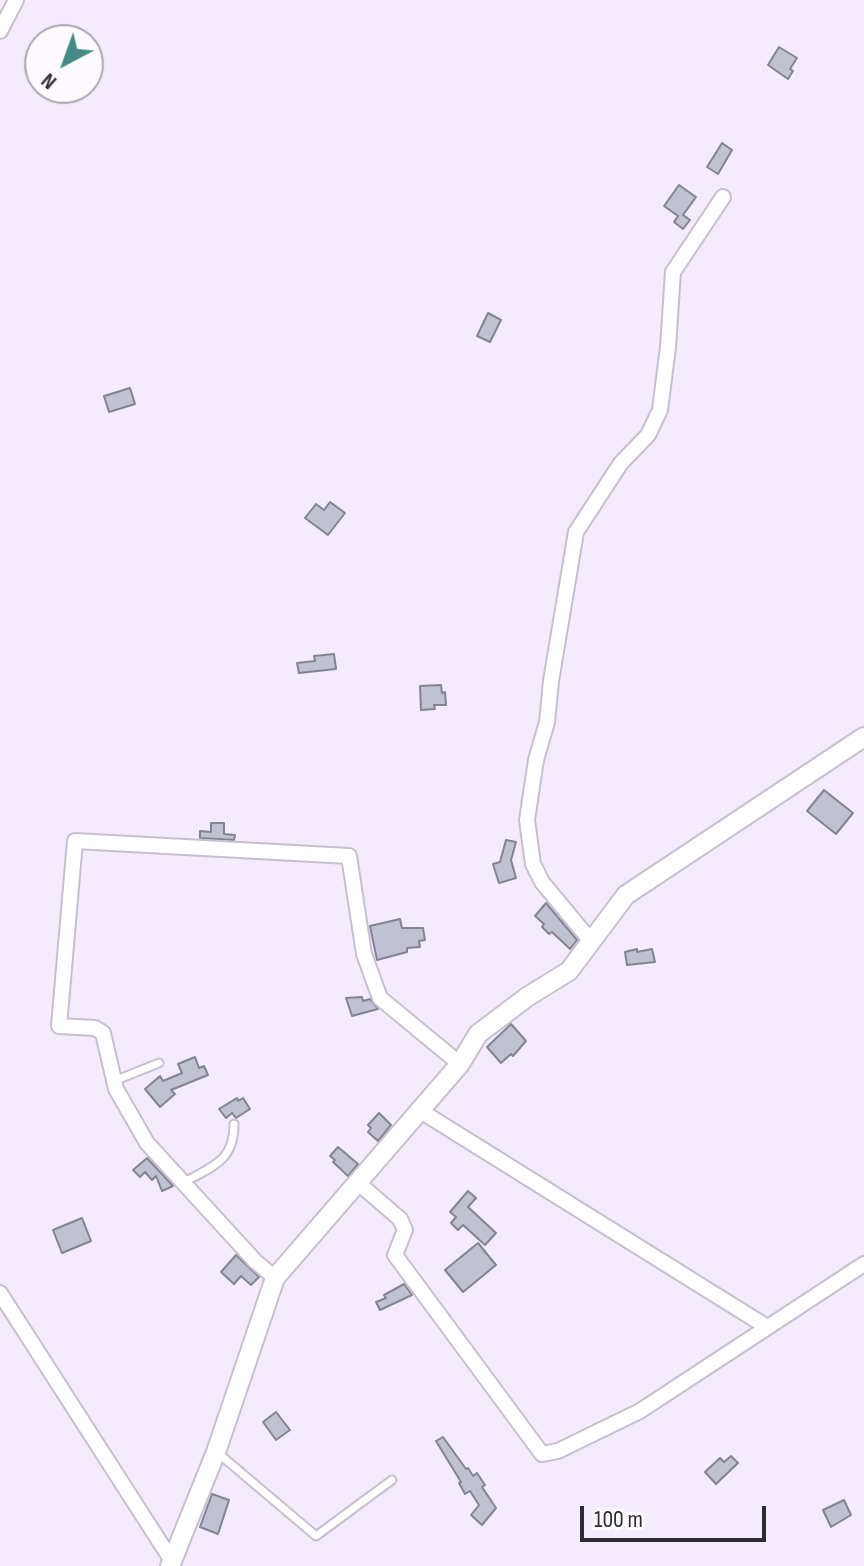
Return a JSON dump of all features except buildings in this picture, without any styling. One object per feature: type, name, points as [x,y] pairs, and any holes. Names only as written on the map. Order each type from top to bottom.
[{"type":"street","points":[[0,31],[9,3]]},
{"type":"street","points":[[590,940],[542,882],[533,864],[527,820],[536,760],[547,722],[576,532],[621,463],[648,435],[660,410],[673,272],[723,197]]},
{"type":"street","points":[[171,1564],[216,1452],[275,1278],[460,1064],[478,1034],[527,997],[569,971],[626,895],[864,737]]},
{"type":"street","points":[[275,1278],[255,1261],[147,1143],[116,1089],[103,1033],[95,1028],[59,1026],[75,841],[349,856],[364,954],[380,998],[460,1064]]},
{"type":"street","points":[[419,1110],[767,1327]]},
{"type":"street","points":[[357,1182],[400,1219],[405,1230],[395,1255],[542,1454],[558,1451],[640,1411],[864,1264]]},
{"type":"street","points":[[0,1293],[171,1564]]},
{"type":"lane","points":[[114,1081],[159,1063]]},
{"type":"lane","points":[[183,1183],[226,1156],[234,1136],[234,1124]]},
{"type":"lane","points":[[216,1452],[316,1536],[392,1480]]}]
